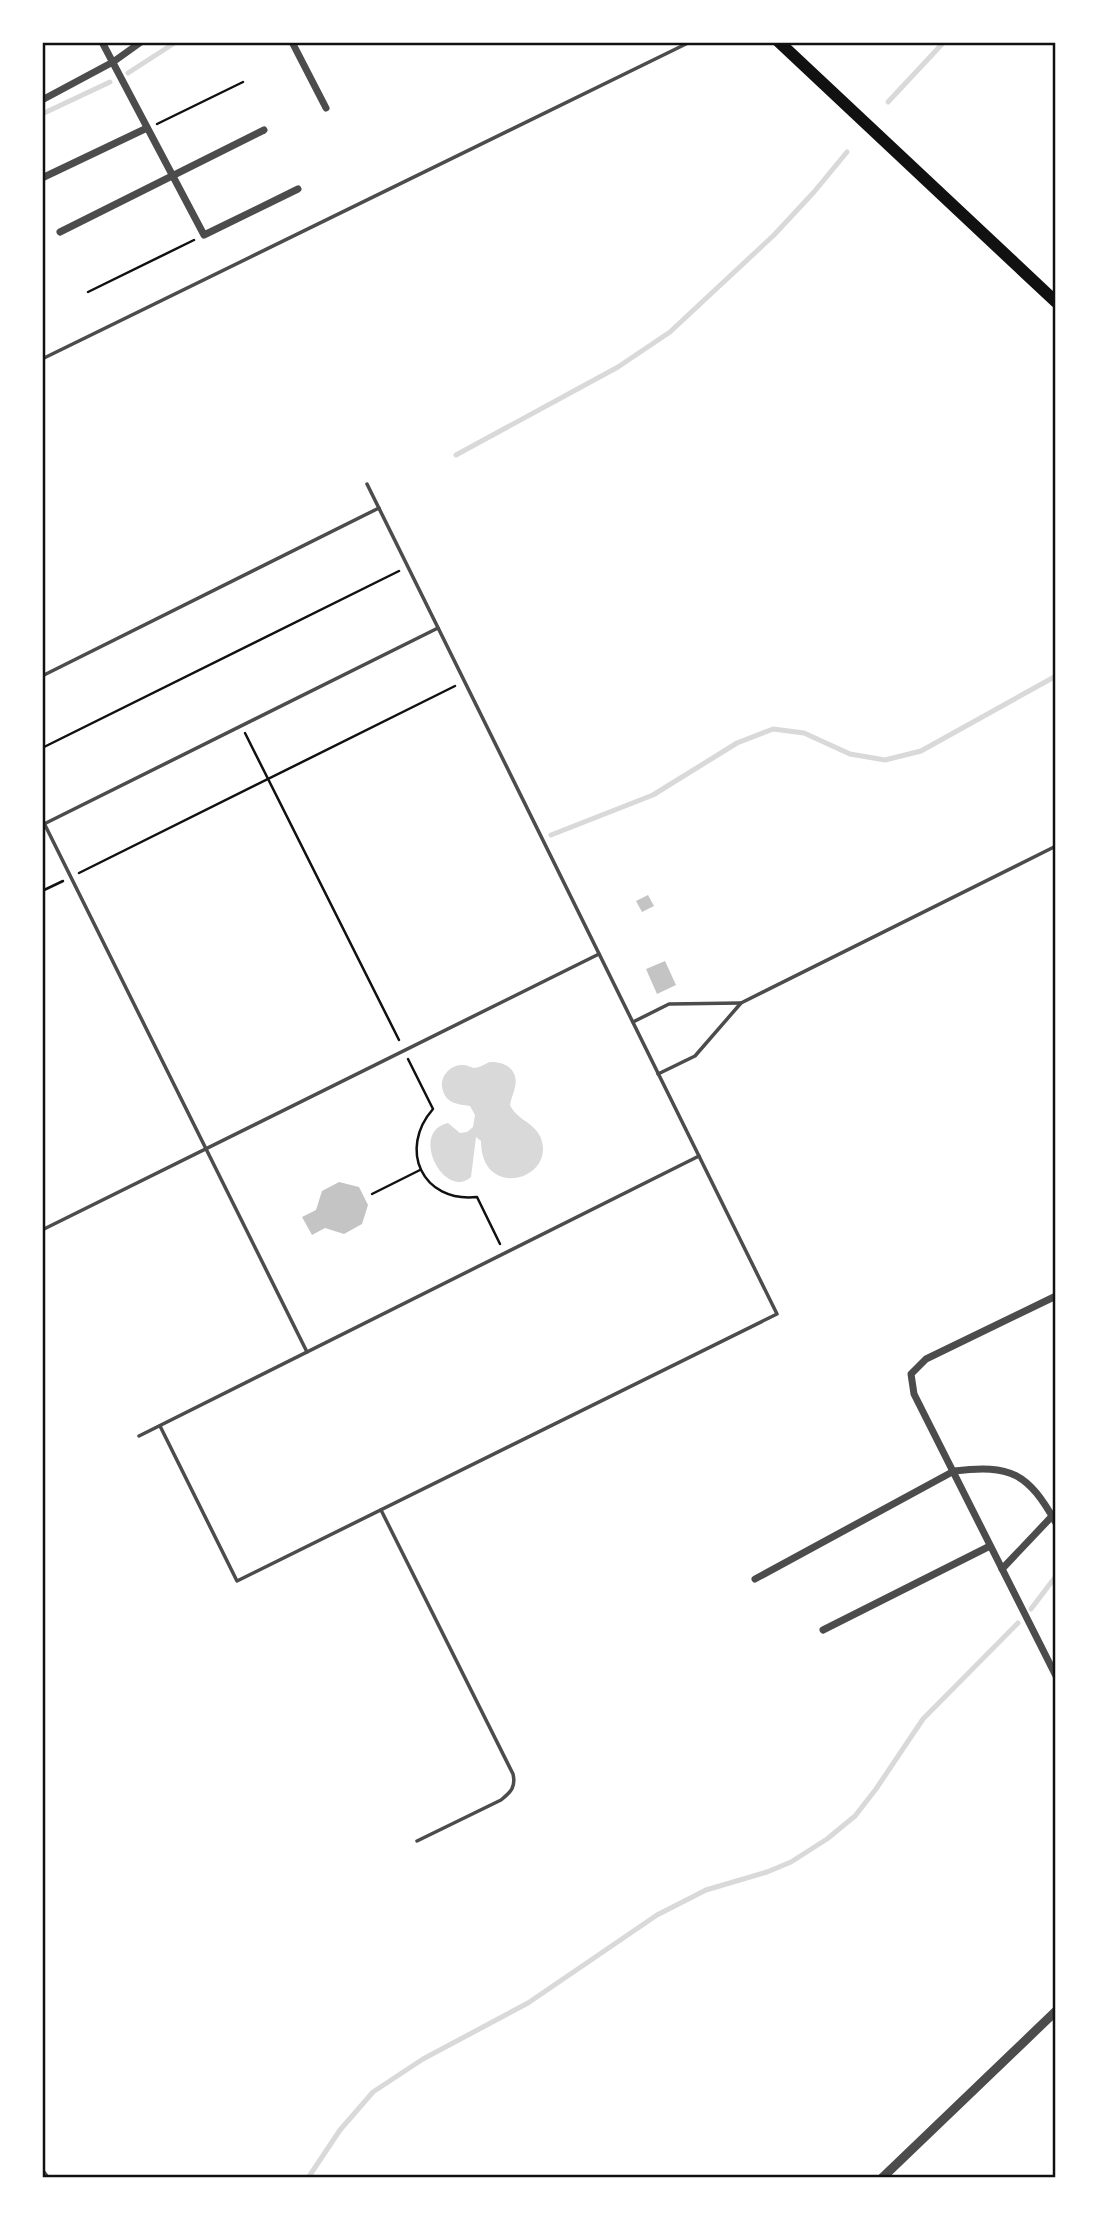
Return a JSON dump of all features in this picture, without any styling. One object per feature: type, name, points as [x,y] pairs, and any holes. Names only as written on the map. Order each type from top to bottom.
[{"type":"highway","points":[[779,42],[1056,302]]},
{"type":"street","points":[[102,42],[204,235],[298,190]]},
{"type":"street","points":[[42,100],[113,62],[141,42]]},
{"type":"street","points":[[292,42],[326,108]]},
{"type":"street","points":[[42,178],[147,128]]},
{"type":"street","points":[[60,232],[264,130]]},
{"type":"street","points":[[1056,1296],[926,1359],[911,1374],[914,1394],[1056,1676]]},
{"type":"street","points":[[755,1579],[954,1471],[985,1467],[1018,1475],[1055,1517],[1002,1569]]},
{"type":"street","points":[[823,1630],[990,1546]]},
{"type":"street","points":[[882,2178],[1056,2011]]},
{"type":"street","points":[[42,2174],[45,2178]]},
{"type":"lane","points":[[42,359],[691,42]]},
{"type":"lane","points":[[160,1426],[237,1581],[777,1314],[367,484]]},
{"type":"lane","points":[[42,676],[379,508]]},
{"type":"lane","points":[[43,825],[438,628]]},
{"type":"lane","points":[[42,819],[307,1352]]},
{"type":"lane","points":[[658,1074],[695,1056],[741,1003],[1056,846]]},
{"type":"lane","points":[[42,1230],[599,954]]},
{"type":"lane","points":[[632,1022],[669,1004],[741,1003]]},
{"type":"lane","points":[[139,1436],[699,1156]]},
{"type":"lane","points":[[381,1510],[513,1774],[515,1783],[510,1793],[501,1800],[417,1841]]},
{"type":"path","points":[[147,128],[243,82]]},
{"type":"path","points":[[88,292],[204,235]]},
{"type":"path","points":[[42,748],[408,567]]},
{"type":"path","points":[[42,891],[465,682]]},
{"type":"path","points":[[242,726],[433,1109],[424,1119],[415,1144],[421,1170],[426,1180],[444,1193],[466,1198],[477,1197],[504,1253]]},
{"type":"path","points":[[372,1194],[421,1170]]},
{"type":"shaded area","points":[[490,1062],[501,1063],[513,1071],[516,1081],[510,1105],[540,1136],[543,1151],[539,1164],[530,1173],[505,1178],[493,1172],[484,1160],[481,1141],[476,1137],[471,1177],[461,1182],[451,1180],[435,1162],[431,1139],[436,1129],[448,1123],[460,1133],[467,1132],[473,1127],[475,1115],[470,1106],[447,1099],[442,1081],[450,1069],[458,1065],[476,1068]]},
{"type":"building","points":[[648,895],[654,906],[642,912],[636,901]]},
{"type":"building","points":[[665,961],[676,985],[657,994],[646,969]]},
{"type":"building","points":[[339,1182],[359,1187],[368,1205],[362,1224],[344,1234],[325,1228],[312,1235],[302,1217],[316,1210],[322,1191]]},
{"type":"waterway","points":[[128,73],[176,42]]},
{"type":"waterway","points":[[888,102],[944,42]]},
{"type":"waterway","points":[[42,114],[110,82]]},
{"type":"waterway","points":[[456,455],[618,367],[670,332],[774,235],[847,152]]},
{"type":"waterway","points":[[551,835],[653,795],[737,743],[773,729],[804,733],[850,754],[885,760],[921,751],[1056,676]]},
{"type":"waterway","points":[[1031,1609],[1056,1576]]},
{"type":"waterway","points":[[308,2178],[340,2130],[373,2092],[423,2059],[528,2003],[657,1915],[706,1890],[791,1862],[827,1839],[855,1816],[923,1719],[1018,1623]]}]
